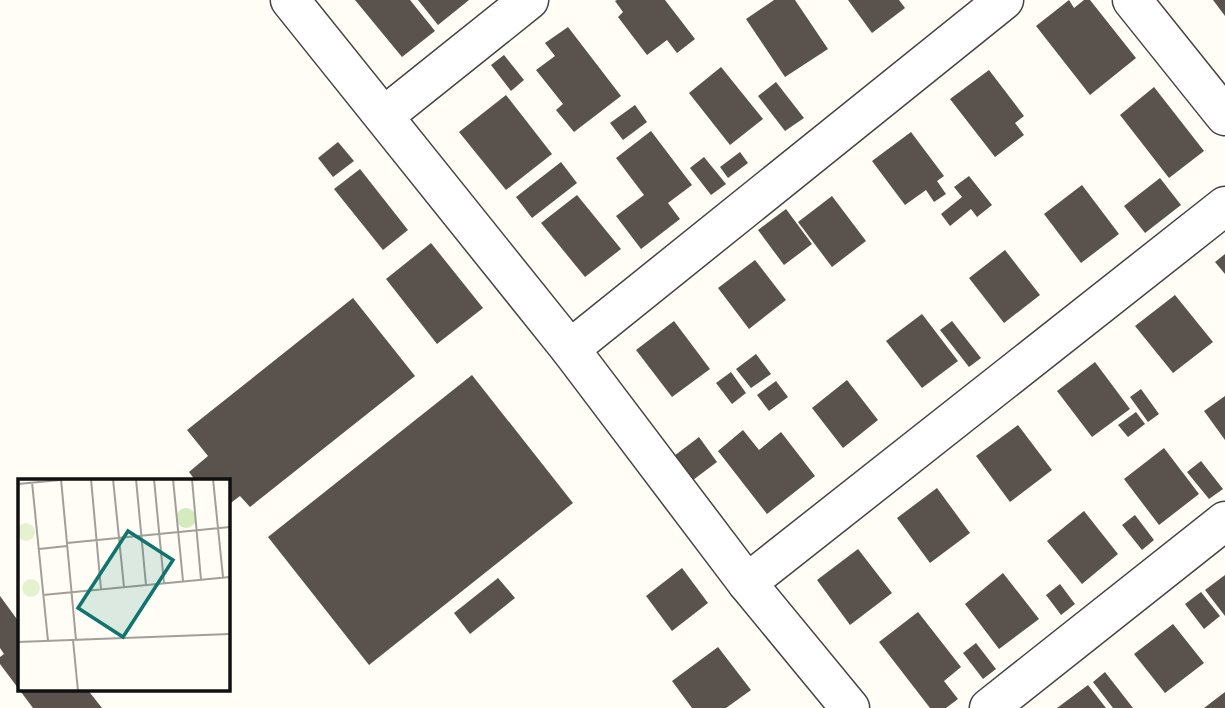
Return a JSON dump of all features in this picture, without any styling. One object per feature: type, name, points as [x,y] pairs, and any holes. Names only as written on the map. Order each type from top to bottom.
[{"type":"street","points":[[290,0],[570,349],[747,583],[850,708]]},
{"type":"street","points":[[384,116],[529,0]]},
{"type":"street","points":[[570,349],[1004,0]]},
{"type":"street","points":[[1132,0],[1225,116]]},
{"type":"street","points":[[747,583],[1225,206]]},
{"type":"street","points":[[989,708],[1225,521]]},
{"type":"building","points":[[355,0],[410,0],[435,31],[402,57]]},
{"type":"building","points":[[418,0],[469,0],[438,25]]},
{"type":"building","points":[[665,0],[695,39],[677,53],[667,40],[647,55],[618,17],[623,12],[615,1]]},
{"type":"building","points":[[774,0],[795,0],[828,49],[785,77],[746,19]]},
{"type":"building","points":[[848,0],[899,0],[905,8],[872,33]]},
{"type":"building","points":[[1069,0],[1074,8],[1084,0],[1090,0],[1136,58],[1090,95],[1036,26]]},
{"type":"building","points":[[1213,0],[1225,0],[1225,16]]},
{"type":"building","points":[[568,27],[621,96],[574,132],[556,110],[563,104],[536,70],[555,56],[545,43]]},
{"type":"building","points":[[504,55],[524,80],[511,91],[491,65]]},
{"type":"building","points":[[721,67],[763,119],[730,145],[689,93]]},
{"type":"building","points":[[989,70],[1024,116],[1015,123],[1024,135],[995,157],[950,99]]},
{"type":"building","points":[[776,82],[804,118],[785,131],[758,96]]},
{"type":"building","points":[[1154,87],[1204,151],[1169,178],[1120,115]]},
{"type":"building","points":[[506,95],[552,154],[506,190],[459,132]]},
{"type":"building","points":[[635,105],[647,122],[623,140],[610,123]]},
{"type":"building","points":[[651,131],[692,185],[668,203],[680,219],[641,249],[616,216],[644,195],[616,158]]},
{"type":"building","points":[[911,132],[944,176],[937,181],[946,194],[934,202],[926,190],[905,205],[872,161]]},
{"type":"building","points":[[338,142],[354,161],[333,177],[318,158]]},
{"type":"building","points":[[740,152],[748,163],[728,178],[720,167]]},
{"type":"building","points":[[704,157],[726,184],[711,195],[690,168]]},
{"type":"building","points":[[561,162],[577,183],[532,218],[516,197]]},
{"type":"building","points":[[360,169],[408,230],[383,250],[334,189]]},
{"type":"building","points":[[969,176],[992,205],[977,217],[971,209],[950,226],[941,214],[962,197],[954,187]]},
{"type":"building","points":[[1160,178],[1181,205],[1145,233],[1124,206]]},
{"type":"building","points":[[1082,185],[1119,234],[1081,263],[1044,214]]},
{"type":"building","points":[[577,195],[621,249],[585,277],[541,223]]},
{"type":"building","points":[[832,196],[866,241],[832,267],[798,222]]},
{"type":"building","points":[[786,209],[812,244],[784,265],[758,230]]},
{"type":"building","points":[[431,243],[483,308],[437,344],[386,279]]},
{"type":"building","points":[[1005,250],[1040,295],[1004,323],[969,278]]},
{"type":"building","points":[[1225,254],[1225,274],[1215,262]]},
{"type":"building","points":[[755,260],[786,300],[749,329],[718,288]]},
{"type":"building","points":[[1175,295],[1213,342],[1173,373],[1135,326]]},
{"type":"building","points":[[353,298],[415,376],[250,507],[240,496],[229,504],[229,479],[194,479],[189,472],[208,456],[187,430]]},
{"type":"building","points":[[922,314],[958,361],[922,388],[886,341]]},
{"type":"building","points":[[674,321],[710,369],[672,397],[636,350]]},
{"type":"building","points":[[952,321],[981,358],[969,367],[940,330]]},
{"type":"building","points":[[756,354],[771,374],[751,388],[736,369]]},
{"type":"building","points":[[1095,362],[1130,409],[1092,437],[1057,391]]},
{"type":"building","points":[[731,372],[746,393],[732,404],[716,383]]},
{"type":"building","points":[[472,375],[573,503],[369,665],[268,537]]},
{"type":"building","points":[[847,380],[878,420],[843,448],[812,408]]},
{"type":"building","points":[[776,381],[788,397],[769,411],[757,395]]},
{"type":"building","points":[[1141,389],[1159,414],[1148,422],[1130,397]]},
{"type":"building","points":[[1225,396],[1225,440],[1204,411]]},
{"type":"building","points":[[1136,412],[1145,424],[1128,437],[1118,425]]},
{"type":"building","points":[[1018,425],[1052,470],[1010,502],[976,456]]},
{"type":"building","points":[[743,430],[759,450],[781,432],[815,476],[767,514],[718,451]]},
{"type":"building","points":[[699,437],[717,462],[693,480],[674,456]]},
{"type":"building","points":[[1164,448],[1199,494],[1159,525],[1124,479]]},
{"type":"building","points":[[1201,461],[1223,489],[1209,499],[1187,472]]},
{"type":"building","points":[[937,488],[970,533],[930,563],[897,518]]},
{"type":"building","points":[[1084,511],[1118,554],[1082,584],[1047,541]]},
{"type":"building","points":[[1135,515],[1154,540],[1142,550],[1122,525]]},
{"type":"building","points":[[858,549],[892,593],[850,625],[817,580]]},
{"type":"building","points":[[682,568],[708,603],[672,631],[646,596]]},
{"type":"building","points":[[1003,573],[1039,619],[999,649],[965,604]]},
{"type":"building","points":[[1225,575],[1225,616],[1205,590]]},
{"type":"building","points":[[498,578],[515,598],[470,634],[454,613]]},
{"type":"building","points":[[1060,584],[1075,604],[1061,615],[1046,595]]},
{"type":"building","points":[[1201,592],[1220,616],[1204,629],[1185,604]]},
{"type":"building","points":[[0,596],[18,621],[18,688],[0,664],[0,657],[4,654],[0,648]]},
{"type":"building","points":[[918,612],[961,667],[944,681],[958,699],[946,708],[930,708],[879,642]]},
{"type":"building","points":[[1173,624],[1204,663],[1165,693],[1134,654]]},
{"type":"building","points":[[976,643],[996,669],[983,679],[963,653]]},
{"type":"building","points":[[718,647],[751,690],[726,708],[692,708],[672,681]]},
{"type":"building","points":[[1105,672],[1133,708],[1113,708],[1093,682]]},
{"type":"building","points":[[1088,685],[1106,708],[1057,708]]},
{"type":"building","points":[[20,690],[88,690],[102,708],[33,708]]},
{"type":"building","points":[[1225,692],[1225,708],[1204,708]]}]
